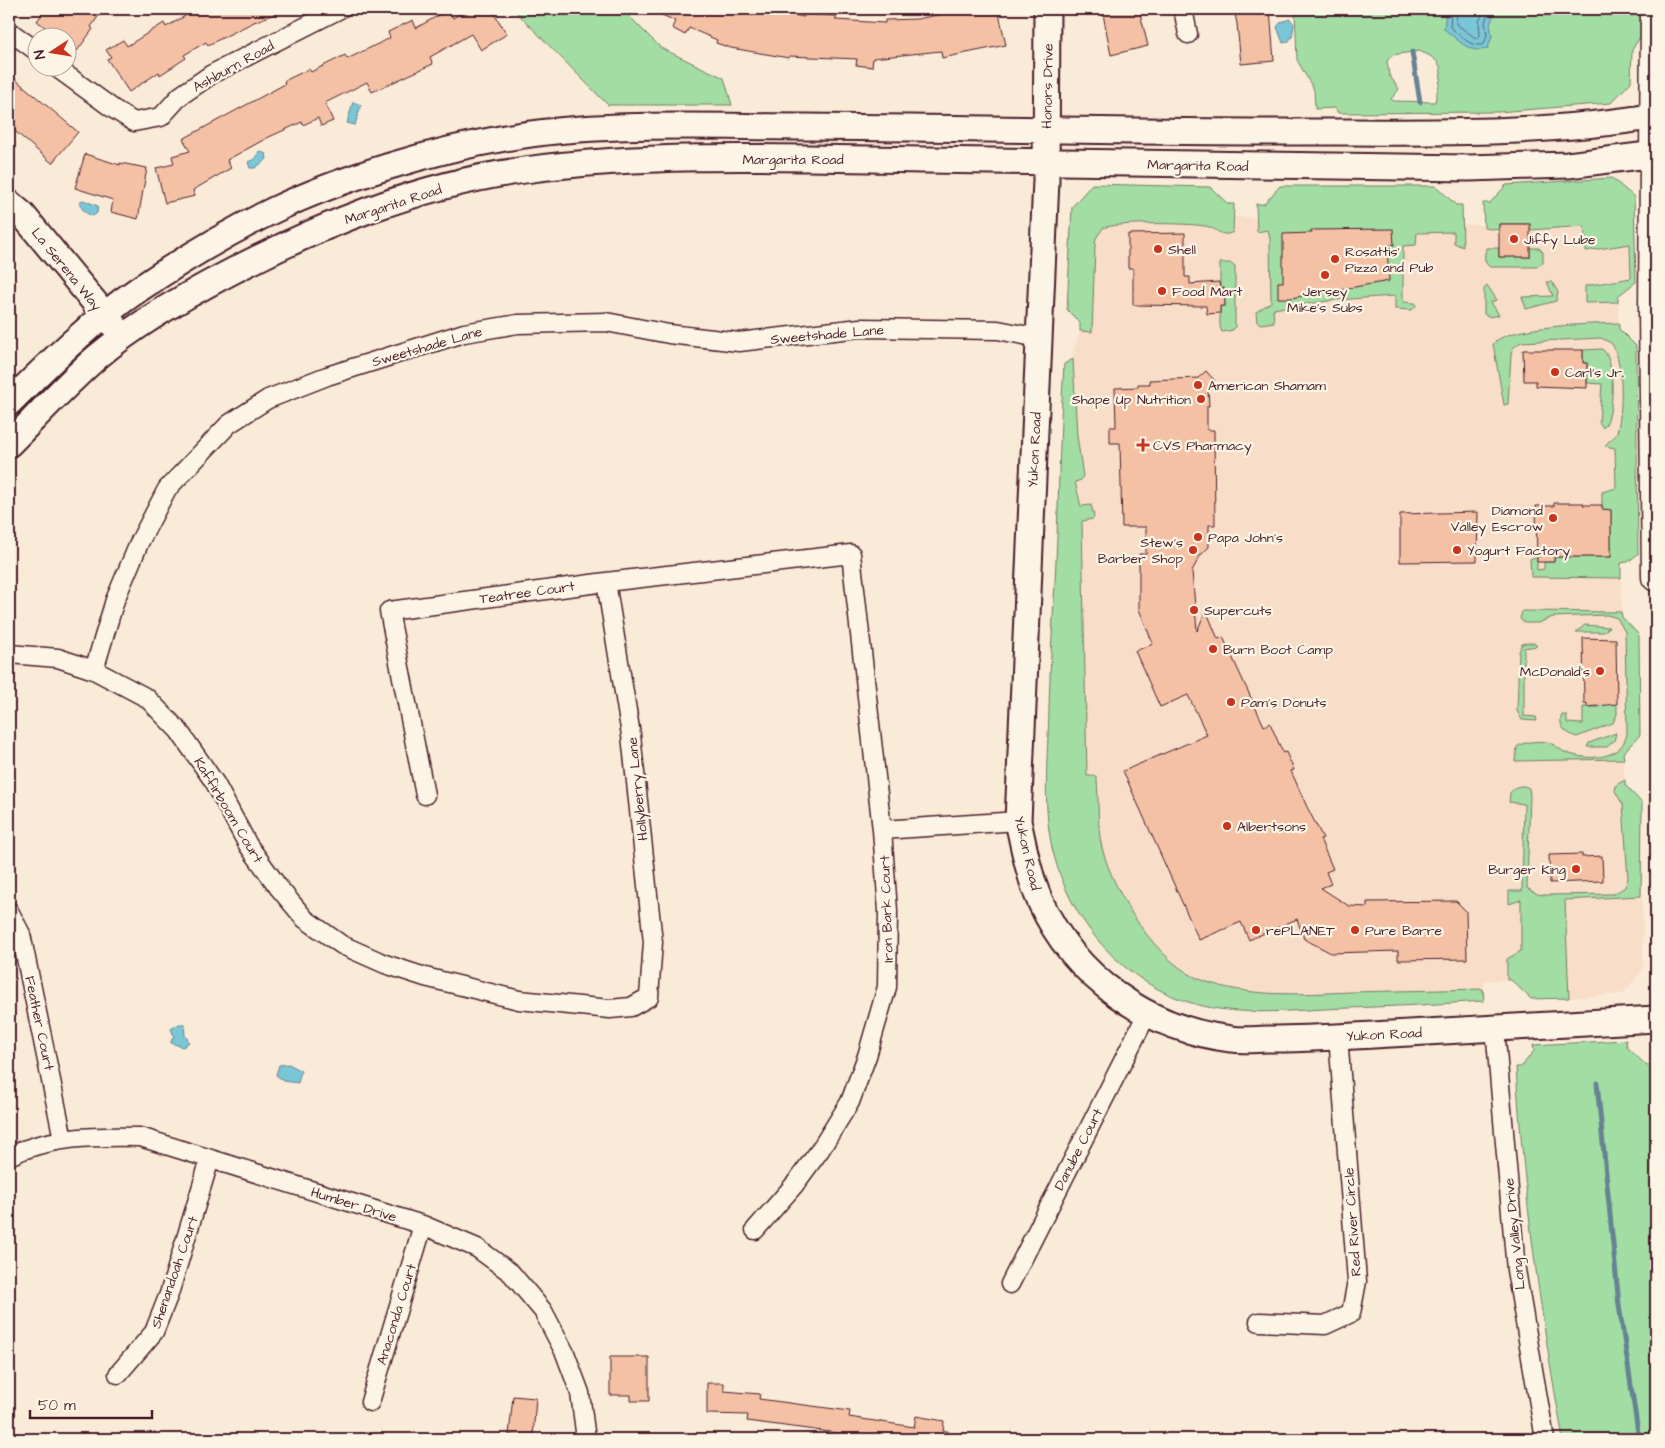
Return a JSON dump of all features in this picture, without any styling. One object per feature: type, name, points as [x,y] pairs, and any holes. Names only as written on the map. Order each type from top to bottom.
[{"type":"main road","name":"Honors Drive","points":[[1046,162],[1047,9]]},
{"type":"main road","points":[[1655,9],[1656,154],[1653,312],[1656,577]]},
{"type":"main road","points":[[9,403],[37,375],[105,315],[138,290],[212,244],[276,210],[341,183],[414,160],[505,138],[573,130],[668,126],[1502,132],[1558,129],[1656,116]]},
{"type":"main road","name":"Margarita Road","points":[[9,444],[98,357],[123,337],[197,290],[297,238],[392,202],[446,186],[520,171],[583,163],[804,158],[1469,168],[1568,165],[1656,154]]},
{"type":"main road","name":"Yukon Road","points":[[1046,162],[1018,821],[1029,869],[1040,901],[1058,934],[1080,963],[1105,986],[1147,1014],[1175,1027],[1233,1039],[1338,1036],[1656,1018]]},
{"type":"main road","name":"La Serena Way","points":[[9,203],[26,220],[123,337]]},
{"type":"street","name":"Ashburn Road","points":[[72,78],[134,122],[161,117],[180,96],[212,74],[315,14],[340,9]]},
{"type":"street","points":[[1183,9],[1188,34]]},
{"type":"street","points":[[9,31],[28,45]]},
{"type":"street","name":"Sweetshade Lane","points":[[94,670],[115,600],[140,541],[168,489],[229,424],[268,399],[327,376],[464,333],[518,324],[606,322],[669,334],[739,342],[860,328],[998,330],[1039,338]]},
{"type":"street","name":"Teatree Court","points":[[425,795],[389,610],[606,582],[851,554]]},
{"type":"street","name":"Iron Bark Court","points":[[755,1230],[795,1184],[820,1150],[850,1102],[867,1056],[887,987],[888,911],[882,830],[851,554]]},
{"type":"street","name":"Hollyberry Lane","points":[[606,582],[632,735],[653,942],[649,997]]},
{"type":"street","name":"Kaffirboom Court","points":[[9,654],[58,658],[94,670],[147,698],[179,731],[215,784],[248,845],[279,888],[304,919],[342,945],[385,964],[425,977],[519,1000],[610,1008],[631,1007],[649,997]]},
{"type":"street","points":[[882,830],[1018,821]]},
{"type":"street","name":"Feather Court","points":[[9,911],[21,934],[63,1139]]},
{"type":"street","name":"Danube Court","points":[[1010,1284],[1147,1014]]},
{"type":"street","name":"Long Valley Drive","points":[[1495,1028],[1516,1270],[1545,1439]]},
{"type":"street","name":"Red River Circle","points":[[1259,1322],[1325,1325],[1351,1313],[1357,1281],[1338,1036]]},
{"type":"street","name":"Humber Drive","points":[[9,1156],[22,1149],[63,1139],[101,1136],[140,1137],[423,1225],[477,1248],[510,1273],[542,1310],[565,1353],[580,1393],[586,1439]]},
{"type":"street","name":"Shenandoah Court","points":[[118,1374],[154,1332],[168,1294],[210,1159]]},
{"type":"street","name":"Anaconda Court","points":[[370,1402],[423,1225]]},
{"type":"shaded area","points":[[1518,216],[1584,226],[1586,251],[1630,244],[1631,278],[1585,286],[1585,303],[1618,302],[1619,329],[1636,346],[1638,554],[1621,565],[1622,617],[1639,635],[1640,735],[1623,753],[1625,785],[1642,803],[1643,970],[1623,994],[1531,999],[1511,980],[1484,981],[1484,1001],[1266,1012],[1217,1009],[1178,998],[1143,982],[1110,954],[1088,929],[1070,901],[1054,857],[1047,811],[1050,663],[1064,364],[1073,359],[1073,352],[1080,331],[1080,323],[1067,310],[1070,228],[1079,220],[1233,217],[1486,225]]},
{"type":"green space","points":[[513,9],[622,9],[661,48],[724,78],[732,105],[608,105]]},
{"type":"green space","points":[[1295,9],[1640,9],[1640,37],[1632,50],[1631,82],[1611,103],[1498,112],[1338,113],[1335,108],[1315,109],[1314,90],[1297,60]],"holes":[[[1419,51],[1436,60],[1441,71],[1435,102],[1394,101],[1391,99],[1399,89],[1389,75],[1387,61],[1392,55]]]},
{"type":"green space","points":[[1612,178],[1634,197],[1636,282],[1618,296],[1618,302],[1585,303],[1585,286],[1631,278],[1630,244],[1586,251],[1584,226],[1530,230],[1530,224],[1499,224],[1499,230],[1484,228],[1483,203],[1490,203],[1506,185]]},
{"type":"green space","points":[[1092,184],[1210,187],[1228,204],[1234,204],[1233,232],[1225,234],[1205,226],[1169,224],[1137,224],[1103,228],[1096,238],[1095,247],[1092,332],[1080,331],[1080,323],[1067,310],[1072,207]]},
{"type":"green space","points":[[1280,186],[1436,186],[1456,205],[1462,205],[1463,247],[1454,243],[1454,232],[1417,233],[1416,245],[1403,246],[1403,302],[1415,303],[1416,306],[1412,310],[1395,309],[1395,296],[1335,300],[1273,309],[1274,322],[1261,324],[1257,322],[1256,312],[1271,302],[1270,239],[1268,230],[1257,232],[1256,204],[1264,204]]},
{"type":"green space","points":[[1487,248],[1499,248],[1499,257],[1530,257],[1530,248],[1539,248],[1543,252],[1543,263],[1536,267],[1490,267],[1486,264],[1485,259]]},
{"type":"green space","points":[[1220,263],[1230,263],[1235,267],[1235,327],[1233,330],[1222,332],[1220,327],[1220,306],[1225,306],[1224,288],[1220,288]]},
{"type":"green space","points":[[1547,282],[1552,282],[1558,292],[1556,301],[1526,309],[1522,297],[1553,296]]},
{"type":"green space","points":[[1487,285],[1497,300],[1491,302],[1499,315],[1490,317],[1484,314],[1484,289]]},
{"type":"green space","points":[[1619,323],[1619,329],[1636,346],[1638,554],[1628,562],[1621,563],[1621,578],[1531,577],[1530,559],[1537,556],[1537,570],[1544,569],[1544,562],[1554,562],[1554,557],[1611,557],[1611,510],[1602,509],[1602,492],[1616,488],[1615,448],[1605,446],[1616,434],[1619,423],[1621,399],[1620,373],[1615,350],[1611,343],[1601,338],[1521,342],[1513,348],[1511,354],[1508,404],[1504,405],[1493,344],[1501,338],[1532,329]]},
{"type":"green space","points":[[1602,349],[1607,355],[1612,375],[1610,413],[1603,428],[1599,422],[1602,384],[1587,383],[1587,363],[1583,363],[1583,350]]},
{"type":"green space","points":[[1073,359],[1077,436],[1083,476],[1081,480],[1075,482],[1081,506],[1091,505],[1094,516],[1093,519],[1082,521],[1087,776],[1096,776],[1099,832],[1102,848],[1116,885],[1127,905],[1154,943],[1169,959],[1185,972],[1220,986],[1275,994],[1483,989],[1484,1001],[1271,1012],[1219,1009],[1190,1002],[1163,991],[1137,976],[1115,958],[1095,937],[1078,913],[1065,887],[1055,859],[1048,823],[1046,785],[1064,364]]},
{"type":"green space","points":[[1522,611],[1621,612],[1622,617],[1639,635],[1640,735],[1623,753],[1624,759],[1515,761],[1517,747],[1524,743],[1533,742],[1550,743],[1575,756],[1603,756],[1619,749],[1627,733],[1625,632],[1617,618],[1607,615],[1553,617],[1538,623],[1525,623],[1520,619]]},
{"type":"green space","points":[[1585,625],[1609,627],[1604,632],[1576,632]]},
{"type":"green space","points":[[1534,643],[1537,646],[1524,648],[1524,716],[1536,717],[1537,721],[1522,720],[1517,711],[1519,652],[1522,644]]},
{"type":"green space","points":[[1599,703],[1617,703],[1617,714],[1613,723],[1577,737],[1564,729],[1561,723],[1562,715],[1567,715],[1567,723],[1583,724],[1583,707],[1599,707]]},
{"type":"green space","points":[[1616,733],[1614,741],[1607,747],[1587,747],[1589,743]]},
{"type":"green space","points":[[1625,780],[1625,785],[1642,803],[1641,896],[1565,900],[1569,998],[1531,999],[1511,980],[1507,980],[1507,959],[1521,951],[1521,900],[1509,904],[1509,891],[1522,891],[1524,804],[1509,802],[1510,793],[1518,786],[1529,788],[1527,888],[1537,894],[1545,895],[1614,894],[1625,887],[1628,879],[1623,805],[1615,791],[1616,785]]},
{"type":"green space","points":[[1626,1040],[1627,1047],[1647,1066],[1655,1065],[1656,1074],[1656,1439],[1563,1439],[1547,1347],[1528,1208],[1516,1067],[1521,1067],[1534,1051],[1533,1045]]},
{"type":"water","points":[[1446,9],[1496,9],[1490,24],[1492,36],[1488,48],[1476,50],[1470,48],[1459,42],[1444,29]]},
{"type":"water","points":[[1290,19],[1294,24],[1292,37],[1288,42],[1283,43],[1277,27],[1281,22]]},
{"type":"water","points":[[353,102],[361,105],[355,125],[347,123]]},
{"type":"water","points":[[259,151],[266,154],[267,159],[255,168],[250,168],[248,162],[256,158]]},
{"type":"water","points":[[83,200],[98,206],[97,213],[93,216],[84,211],[79,202]]},
{"type":"water","points":[[179,1024],[184,1024],[185,1035],[189,1042],[183,1047],[171,1043],[174,1036],[171,1029]]},
{"type":"water","points":[[289,1064],[301,1071],[298,1083],[284,1081],[276,1075],[279,1065]]},
{"type":"building","points":[[46,9],[103,9],[91,27],[93,29],[78,50],[78,28],[46,28],[37,21]]},
{"type":"building","points":[[197,9],[287,9],[254,22],[208,45],[206,42],[184,55],[186,58],[160,75],[159,72],[129,92],[107,59],[111,57],[106,50],[123,40],[127,46],[164,23],[166,27]]},
{"type":"building","points":[[468,9],[491,9],[507,34],[481,50],[471,34],[430,57],[433,64],[372,92],[367,82],[325,103],[333,121],[321,126],[318,118],[303,125],[302,122],[267,138],[227,160],[231,168],[193,190],[195,196],[165,203],[156,168],[174,164],[172,156],[190,151],[183,139],[285,84],[284,81],[309,69],[311,72],[345,55],[347,59],[390,38],[388,32],[413,20],[416,28],[448,10],[453,18]]},
{"type":"building","points":[[649,9],[762,9],[804,17],[804,14],[836,16],[836,20],[885,23],[885,20],[917,19],[957,11],[958,13],[980,9],[998,9],[1006,45],[942,58],[941,51],[873,58],[872,67],[856,65],[857,59],[789,56],[789,58],[731,48],[716,43],[717,40],[689,28],[685,35],[672,28],[675,21]]},
{"type":"building","points":[[1102,9],[1139,9],[1148,46],[1111,55]]},
{"type":"building","points":[[1234,9],[1270,9],[1274,61],[1241,64]]},
{"type":"building","points":[[9,74],[78,132],[52,163],[9,126]]},
{"type":"building","points":[[85,154],[120,165],[120,163],[147,168],[138,219],[111,212],[113,200],[75,188]]},
{"type":"building","name":"Jiffy Lube","points":[[1499,224],[1530,224],[1530,257],[1499,257]]},
{"type":"building","name":"Rosattis' Pizza and Pub","points":[[1393,229],[1394,245],[1387,245],[1389,281],[1291,298],[1278,298],[1278,282],[1283,282],[1283,234],[1312,233],[1311,230]]},
{"type":"building","points":[[1185,233],[1185,277],[1190,277],[1190,284],[1219,282],[1220,288],[1224,288],[1225,306],[1220,306],[1220,313],[1207,314],[1206,306],[1133,305],[1133,268],[1128,268],[1128,234]]},
{"type":"building","name":"Carl's Jr.","points":[[1523,350],[1583,350],[1583,363],[1587,363],[1587,388],[1536,386],[1536,381],[1524,381]]},
{"type":"building","points":[[1206,371],[1215,381],[1208,388],[1207,430],[1214,430],[1215,525],[1209,525],[1209,547],[1200,556],[1192,571],[1197,631],[1206,610],[1218,639],[1223,637],[1264,726],[1270,723],[1283,753],[1286,752],[1294,770],[1291,771],[1323,838],[1320,839],[1333,869],[1326,872],[1331,884],[1321,888],[1349,906],[1367,907],[1367,902],[1456,901],[1466,911],[1467,959],[1398,960],[1398,951],[1331,953],[1304,939],[1297,919],[1249,940],[1241,922],[1199,940],[1123,771],[1207,735],[1188,695],[1160,707],[1135,651],[1153,644],[1139,609],[1139,554],[1146,554],[1146,527],[1122,527],[1120,443],[1110,443],[1110,427],[1116,427],[1115,388],[1138,387],[1138,384],[1150,384],[1149,380],[1198,378]]},
{"type":"building","points":[[1554,503],[1602,505],[1602,509],[1611,510],[1611,557],[1554,557],[1554,562],[1537,562],[1536,506],[1554,506]]},
{"type":"building","points":[[1478,512],[1477,561],[1400,562],[1400,514]]},
{"type":"building","name":"McDonald's","points":[[1583,638],[1616,639],[1617,704],[1587,707],[1587,703],[1584,703]]},
{"type":"building","name":"Burger King","points":[[1582,854],[1582,857],[1602,856],[1603,881],[1550,883],[1549,855]]},
{"type":"building","points":[[610,1357],[649,1357],[649,1401],[631,1401],[631,1395],[610,1395]]},
{"type":"building","points":[[707,1383],[724,1383],[724,1391],[760,1394],[759,1399],[850,1411],[849,1417],[914,1427],[916,1416],[944,1421],[943,1431],[948,1431],[947,1439],[859,1439],[860,1436],[747,1421],[748,1415],[707,1414]]},
{"type":"building","points":[[513,1396],[536,1398],[533,1437],[509,1435]]},
{"type":"waterway","points":[[1412,52],[1420,102]]},
{"type":"waterway","points":[[1597,1083],[1619,1305],[1639,1439]]},
{"type":"place","name":"Jiffy Lube","points":[[1514,239]]},
{"type":"place","name":"Shell","points":[[1158,249]]},
{"type":"place","name":"Rosattis' Pizza and Pub","points":[[1335,259]]},
{"type":"place","name":"Jersey Mike's Subs","points":[[1325,275]]},
{"type":"place","name":"Food Mart","points":[[1162,291]]},
{"type":"place","name":"Carl's Jr.","points":[[1555,372]]},
{"type":"place","name":"American Shamam","points":[[1198,385]]},
{"type":"place","name":"Shape Up Nutrition","points":[[1201,399]]},
{"type":"place","name":"CVS Pharmacy","points":[[1143,445]]},
{"type":"place","name":"Diamond Valley Escrow","points":[[1553,518]]},
{"type":"place","name":"Papa John's","points":[[1198,537]]},
{"type":"place","name":"Stew's Barber Shop","points":[[1193,550]]},
{"type":"place","name":"Yogurt Factory","points":[[1457,550]]},
{"type":"place","name":"Supercuts","points":[[1194,610]]},
{"type":"place","name":"Burn Boot Camp","points":[[1213,649]]},
{"type":"place","name":"McDonald's","points":[[1600,671]]},
{"type":"place","name":"Pam’s Donuts","points":[[1231,702]]},
{"type":"place","name":"Albertsons","points":[[1227,826]]},
{"type":"place","name":"Burger King","points":[[1576,869]]},
{"type":"place","name":"rePLANET","points":[[1256,930]]},
{"type":"place","name":"Pure Barre","points":[[1355,930]]}]
